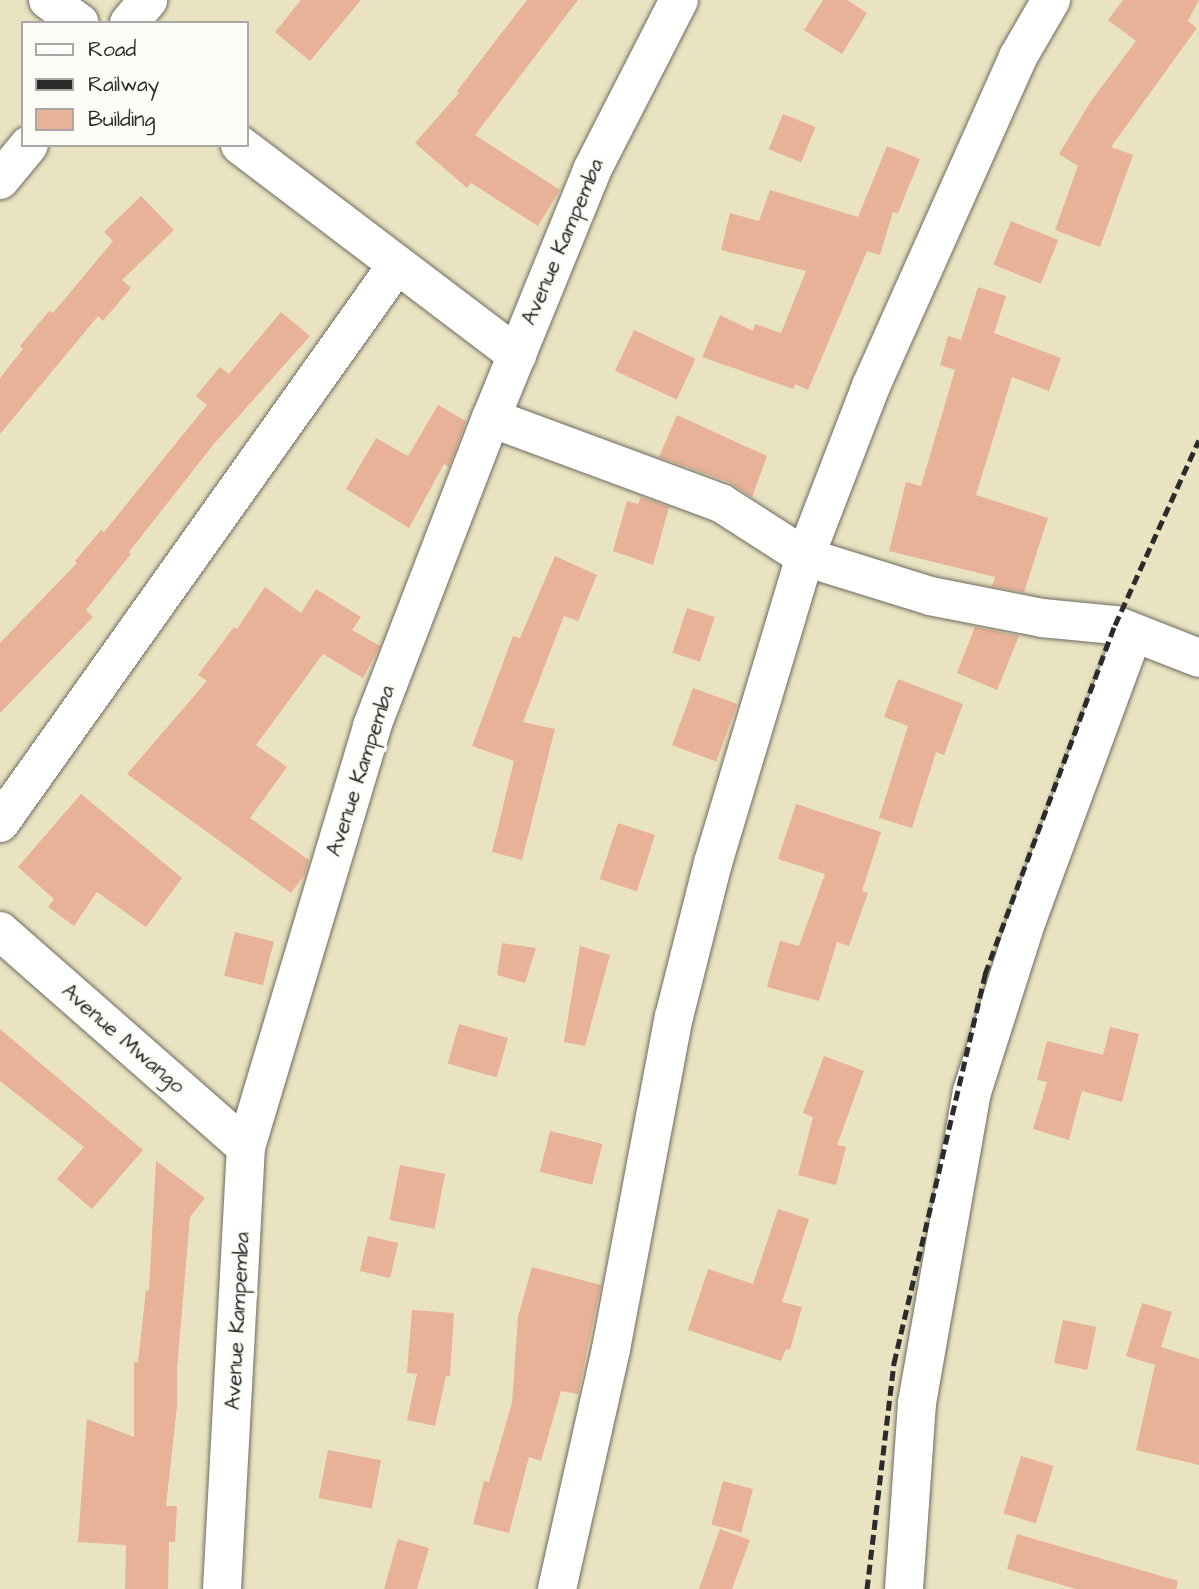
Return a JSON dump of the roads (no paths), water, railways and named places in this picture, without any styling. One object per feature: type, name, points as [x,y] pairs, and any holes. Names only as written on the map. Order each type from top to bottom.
[{"type":"street","points":[[48,0],[77,21]]},
{"type":"street","points":[[132,21],[148,0]]},
{"type":"street","name":"Avenue Kampemba","points":[[222,1589],[226,1562],[246,1147],[372,726],[491,418],[592,170],[679,0]]},
{"type":"street","points":[[557,1589],[611,1349],[674,1017],[713,863],[805,557],[871,386],[1018,57],[1051,0]]},
{"type":"street","points":[[0,180],[27,147]]},
{"type":"street","points":[[243,147],[396,266],[517,355]]},
{"type":"street","points":[[0,823],[396,266]]},
{"type":"street","points":[[491,418],[722,503],[805,557],[930,596],[1042,618],[1115,625],[1199,658]]},
{"type":"street","points":[[904,1589],[917,1403],[972,1092],[1027,920],[1133,633]]},
{"type":"street","name":"Avenue Mwango","points":[[0,931],[246,1147]]},
{"type":"railway","points":[[867,1589],[894,1363],[985,974],[1115,625],[1199,440]]}]
